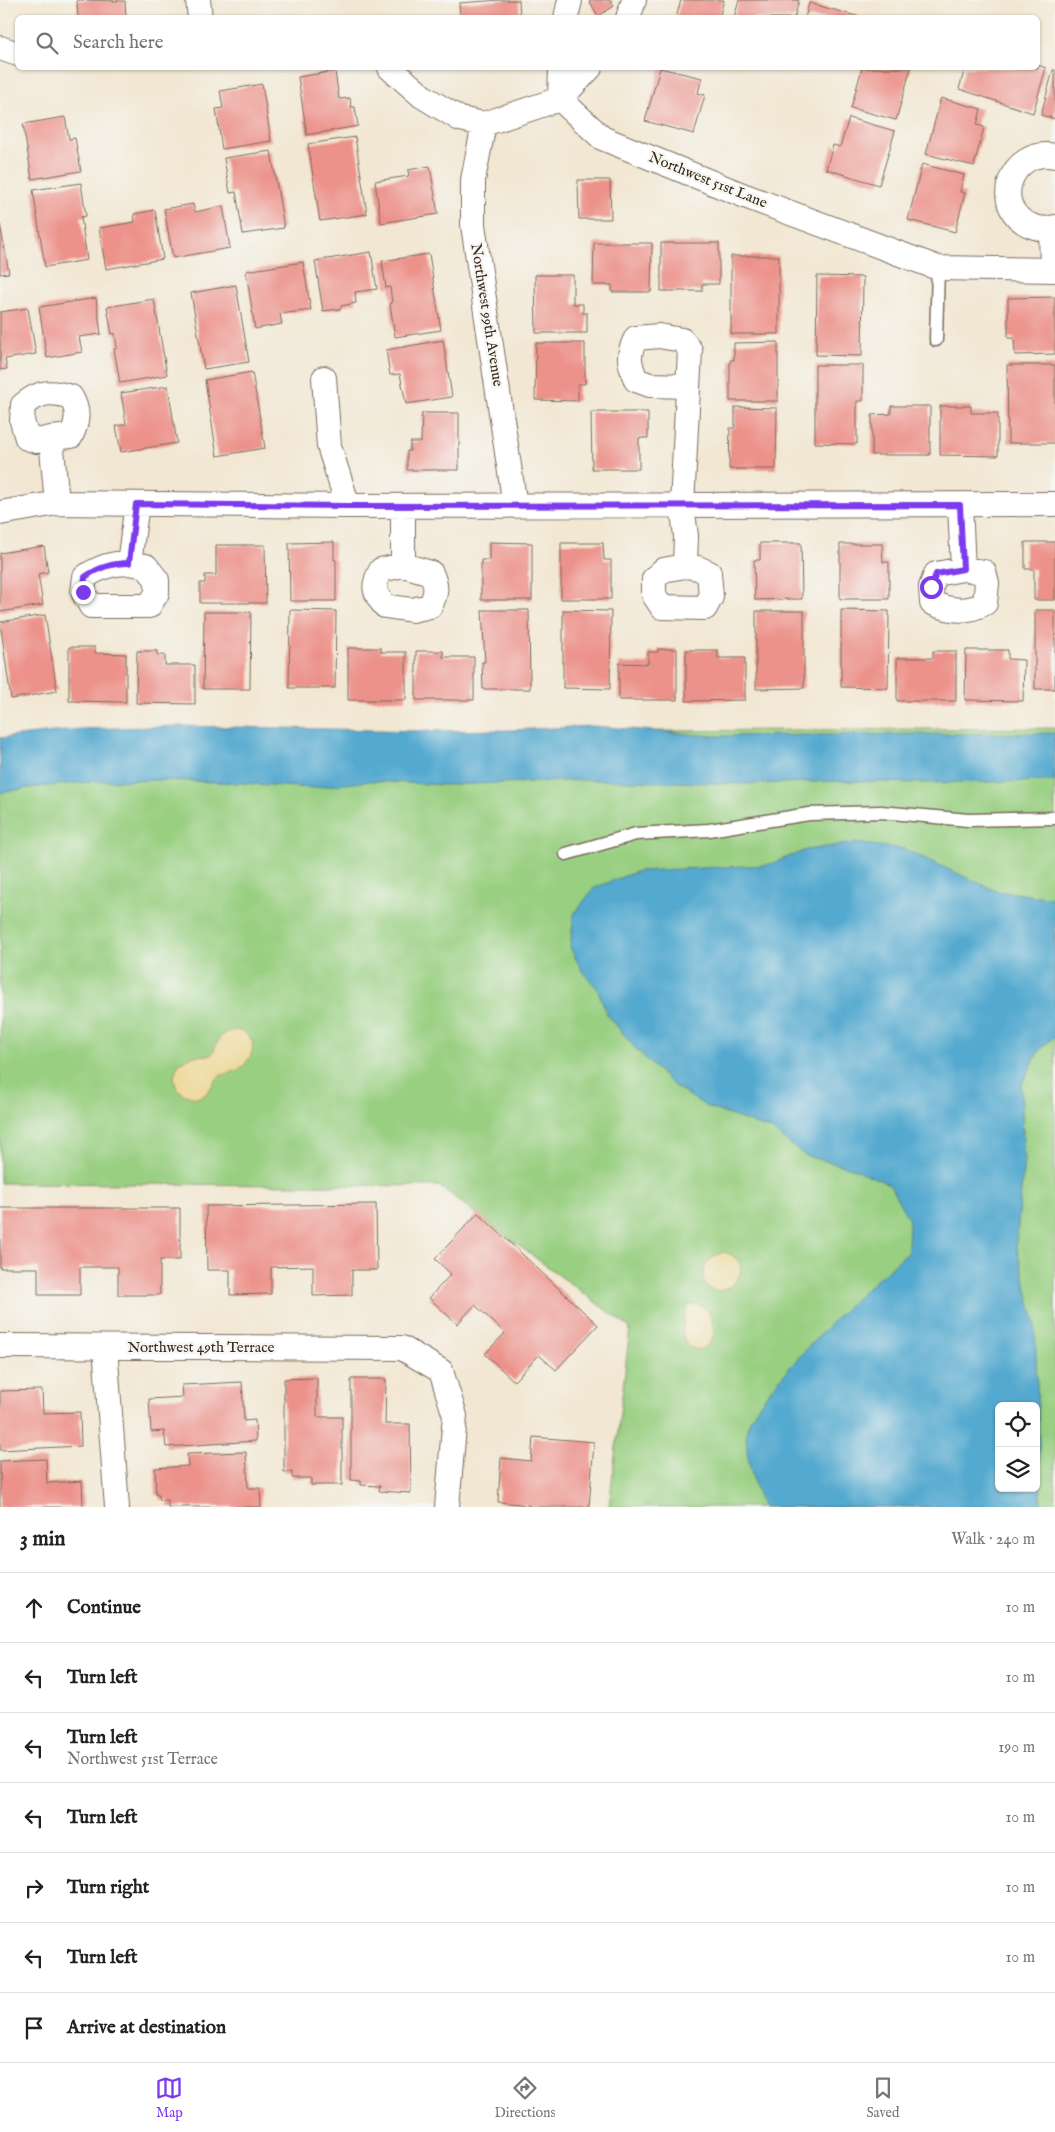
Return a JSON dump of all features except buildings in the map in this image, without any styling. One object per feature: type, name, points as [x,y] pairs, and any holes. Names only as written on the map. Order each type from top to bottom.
[{"type":"street","points":[[198,0],[200,15]]},
{"type":"street","points":[[567,15],[570,0]]},
{"type":"street","points":[[629,15],[634,0]]},
{"type":"street","points":[[0,48],[15,53]]},
{"type":"street","points":[[392,70],[422,96],[460,119],[484,124],[560,99],[588,70]]},
{"type":"street","points":[[560,99],[561,70]]},
{"type":"street","name":"Northwest 51st Lane","points":[[560,99],[602,138],[745,196],[938,268],[1053,270]]},
{"type":"street","name":"Northwest 99th Avenue","points":[[484,124],[473,180],[473,225],[515,506]]},
{"type":"street","points":[[1053,270],[1053,228],[1033,226],[1017,216],[1010,206],[1008,193],[1009,181],[1015,170],[1023,162],[1034,156],[1046,154],[1055,156]]},
{"type":"street","points":[[324,378],[329,446],[348,506]]},
{"type":"street","points":[[685,566],[686,536],[682,505],[688,386]]},
{"type":"street","points":[[51,438],[56,503]]},
{"type":"street","points":[[0,513],[56,503],[348,506],[1055,504]]},
{"type":"street","points":[[129,563],[136,504]]},
{"type":"street","points":[[960,505],[963,569]]},
{"type":"street","points":[[403,506],[404,565]]},
{"type":"street","name":"Northwest 49th Terrace","points":[[0,1346],[402,1348],[441,1371],[455,1416],[447,1507]]},
{"type":"street","points":[[104,1347],[116,1507]]},
{"type":"lane","points":[[936,340],[938,268]]},
{"type":"lane","points":[[566,854],[636,834],[709,830],[808,814],[881,812],[968,820],[1055,818]]},
{"type":"green space","points":[[1055,728],[1055,1507],[609,1507],[630,1328],[439,1186],[0,1183],[0,780],[542,732]]},
{"type":"sand","points":[[229,1031],[244,1032],[252,1040],[253,1045],[251,1054],[243,1066],[220,1076],[203,1096],[190,1097],[178,1090],[174,1080],[178,1064],[192,1056],[211,1055],[221,1036]]},
{"type":"sand","points":[[725,1252],[736,1258],[740,1266],[740,1274],[728,1288],[720,1291],[712,1290],[705,1284],[703,1279],[704,1268],[711,1259]]},
{"type":"sand","points":[[696,1304],[706,1308],[713,1323],[713,1334],[710,1343],[703,1348],[696,1349],[689,1347],[684,1340],[683,1328],[687,1308],[689,1305]]},
{"type":"water","points":[[182,726],[425,731],[511,730],[593,726],[713,736],[1055,733],[1055,781],[921,783],[840,781],[749,784],[588,780],[445,785],[370,781],[312,788],[162,780],[98,781],[28,788],[0,793],[0,738],[81,729]]},
{"type":"water","points":[[854,843],[904,849],[996,891],[1055,898],[1055,1036],[1039,1050],[1021,1086],[1024,1160],[1016,1245],[1035,1322],[1038,1402],[995,1402],[995,1492],[1040,1492],[1040,1476],[1041,1507],[763,1507],[753,1478],[748,1455],[747,1433],[751,1419],[770,1391],[829,1325],[908,1252],[909,1220],[889,1184],[852,1168],[806,1156],[772,1130],[707,1107],[673,1085],[636,1049],[607,1014],[597,988],[582,971],[570,947],[574,914],[594,888],[638,871],[768,865],[806,850]]},
{"type":"route","points":[[83,592],[85,577],[96,569],[118,563],[129,563],[136,504],[348,506],[960,505],[963,569],[936,574],[931,587]]}]
